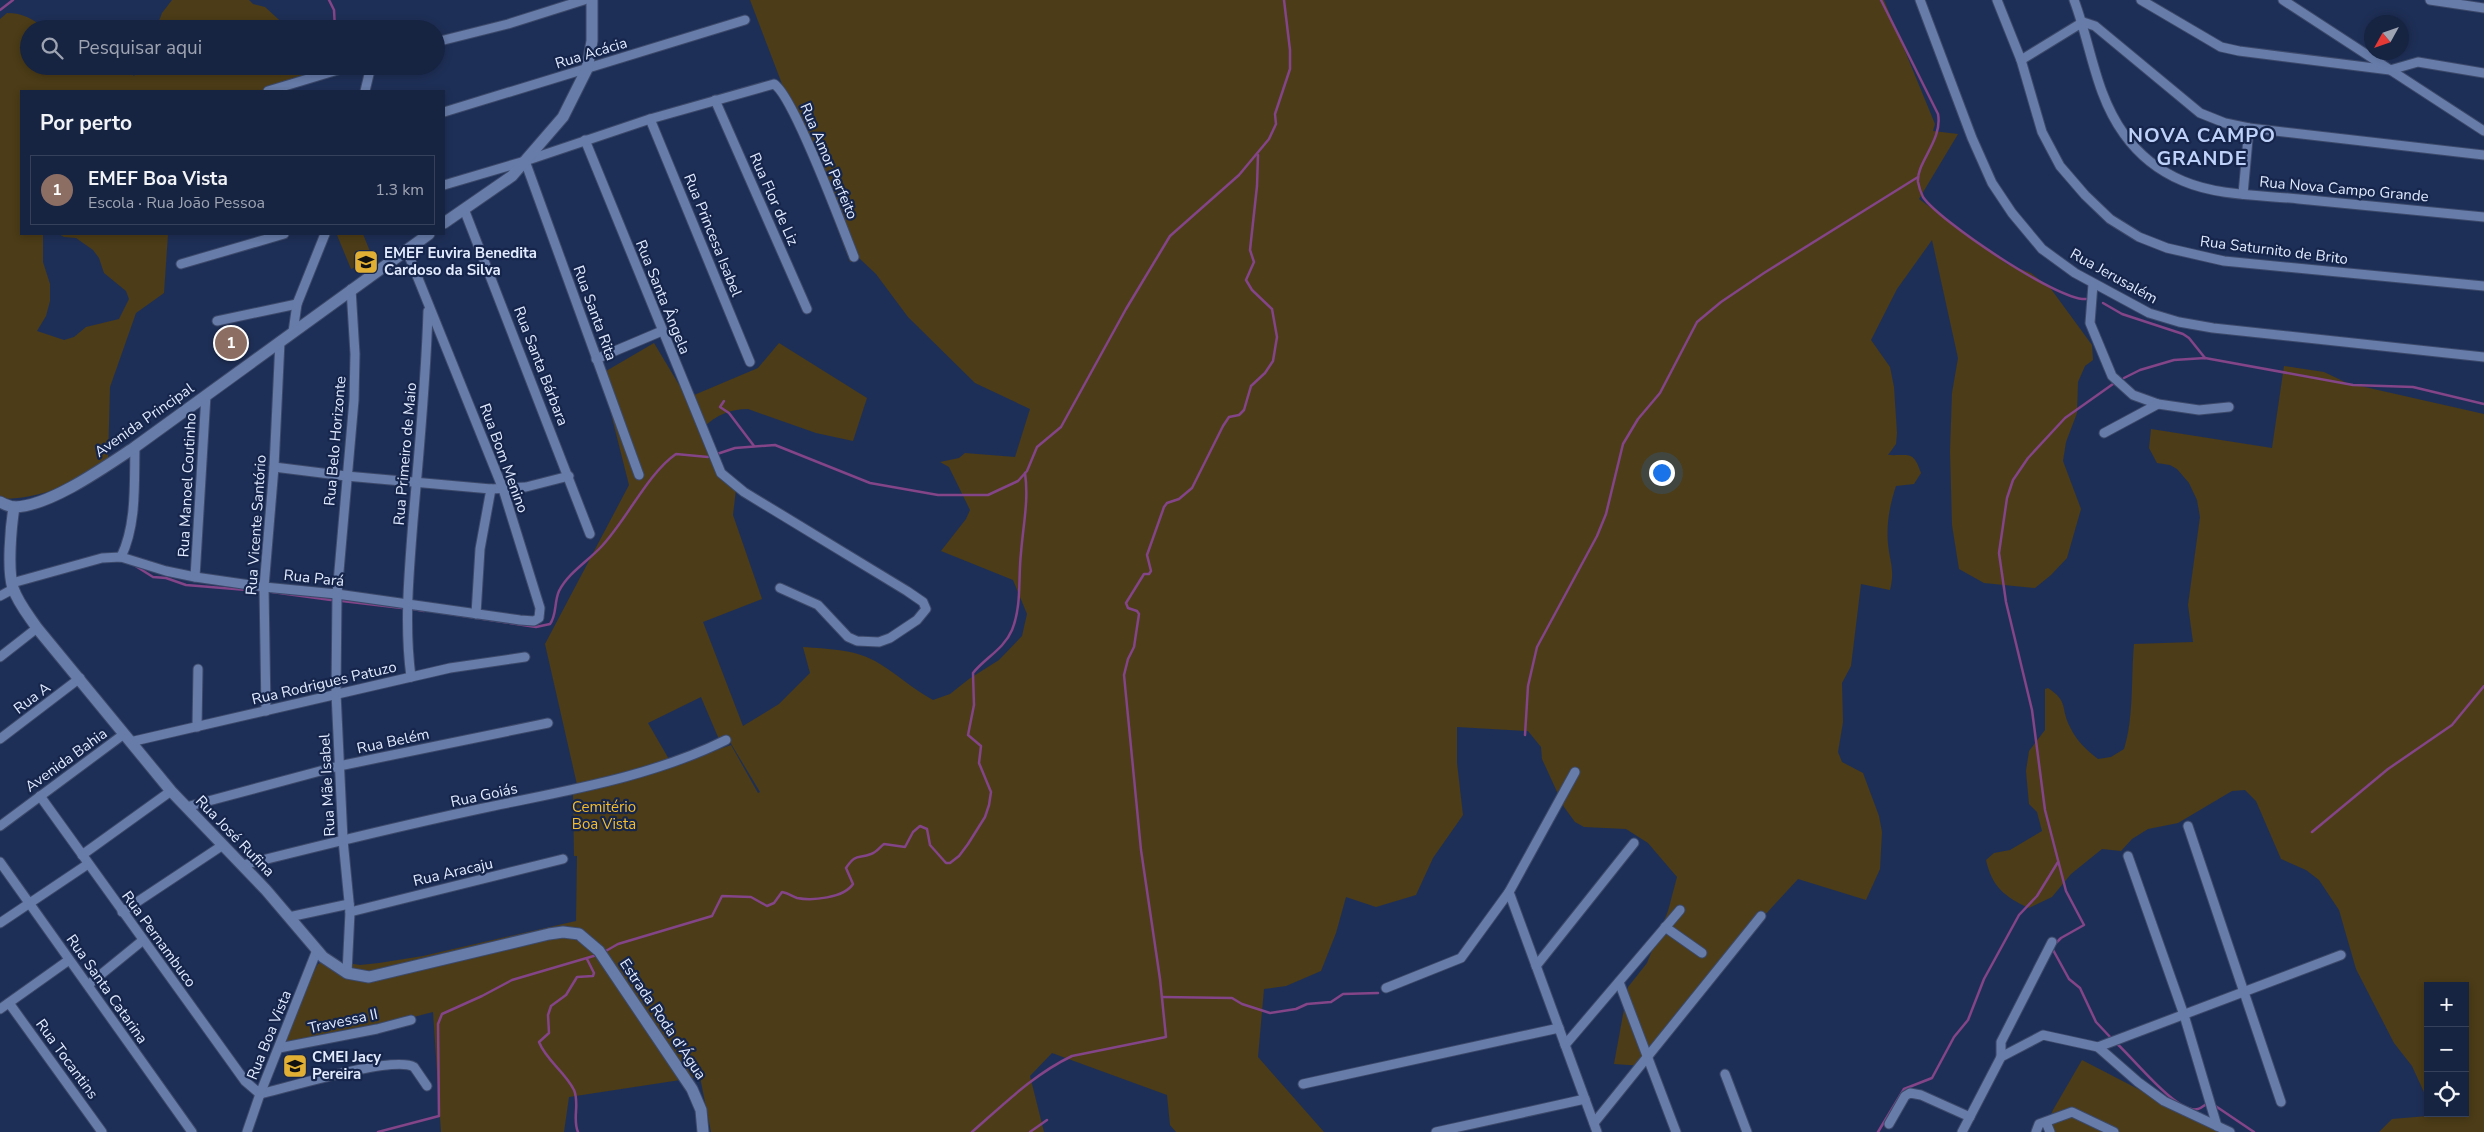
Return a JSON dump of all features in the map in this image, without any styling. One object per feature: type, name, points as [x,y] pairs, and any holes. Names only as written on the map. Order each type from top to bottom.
[{"type":"street","points":[[445,40],[508,24],[584,0]]},
{"type":"street","points":[[445,223],[512,176],[563,117],[587,69],[592,28],[592,0]]},
{"type":"street","name":"Rua Jerusalém","points":[[1920,0],[1972,138],[1992,183],[2012,213],[2042,250],[2093,284],[2149,313],[2196,325],[2484,357]]},
{"type":"street","name":"Rua Saturnito de Brito","points":[[1997,0],[2021,60],[2042,132],[2060,166],[2085,195],[2110,219],[2139,238],[2167,248],[2224,261],[2484,286]]},
{"type":"street","name":"Rua Nova Campo Grande","points":[[2074,0],[2082,22],[2095,76],[2123,133],[2138,151],[2159,169],[2184,181],[2211,189],[2242,194],[2484,216]]},
{"type":"street","points":[[2141,0],[2221,47],[2239,51],[2390,70],[2418,62],[2484,73]]},
{"type":"street","points":[[2283,0],[2484,130]]},
{"type":"street","points":[[2430,0],[2484,8]]},
{"type":"street","name":"Rua Acácia","points":[[445,112],[745,20]]},
{"type":"street","points":[[2021,60],[2082,22],[2095,26],[2200,113],[2225,123],[2249,128],[2484,155]]},
{"type":"street","points":[[271,90],[321,75]]},
{"type":"street","points":[[365,90],[369,75]]},
{"type":"street","name":"Rua Amor Perfeito","points":[[715,100],[774,84],[782,91],[854,257]]},
{"type":"street","points":[[445,185],[715,100]]},
{"type":"street","name":"Rua Flor de Liz","points":[[715,100],[807,309]]},
{"type":"street","name":"Rua Princesa Isabel","points":[[650,119],[750,362]]},
{"type":"street","points":[[2242,194],[2249,128]]},
{"type":"street","name":"Rua Santa Ângela","points":[[585,140],[722,475],[744,492],[891,580],[923,602],[926,609],[917,620],[890,638],[879,642],[857,640],[848,637],[818,605],[780,588]]},
{"type":"street","name":"Rua Santa Rita","points":[[525,161],[639,474]]},
{"type":"street","name":"Rua Santa Bárbara","points":[[464,209],[590,534]]},
{"type":"street","points":[[181,264],[281,235]]},
{"type":"street","points":[[293,332],[297,304],[325,235]]},
{"type":"street","name":"Avenida Principal","points":[[14,507],[67,490],[135,447],[428,235]]},
{"type":"street","name":"Rua Bom Menino","points":[[407,250],[503,489],[541,615],[534,621],[476,614]]},
{"type":"street","points":[[2093,284],[2090,323],[2112,376],[2133,395],[2158,404],[2199,410],[2228,407]]},
{"type":"street","name":"Rua Belo Horizonte","points":[[337,594],[354,400],[355,354],[351,290]]},
{"type":"street","points":[[217,321],[297,304]]},
{"type":"street","name":"Rua Primeiro de Maio","points":[[411,677],[407,603],[426,364],[428,306]]},
{"type":"street","points":[[596,359],[662,330]]},
{"type":"street","name":"Rua Vicente Santório","points":[[266,711],[264,587],[274,467],[280,341]]},
{"type":"street","name":"Rua Manoel Coutinho","points":[[195,577],[206,395]]},
{"type":"street","points":[[2104,433],[2158,404]]},
{"type":"street","points":[[0,596],[12,586],[102,558],[121,556],[127,544],[133,504],[135,447]]},
{"type":"street","points":[[274,467],[346,476],[491,489],[531,486],[569,476]]},
{"type":"street","points":[[476,614],[480,549],[491,489]]},
{"type":"street","points":[[0,502],[14,507],[11,537],[12,586]]},
{"type":"street","name":"Rua Pará","points":[[121,556],[166,571],[195,577],[264,587],[407,603],[476,614]]},
{"type":"street","name":"Rua José Rufina","points":[[12,586],[37,628],[171,791],[244,865],[330,963],[347,973],[369,977],[549,934],[563,932],[579,934]]},
{"type":"street","name":"Rua Mãe Isabel","points":[[337,594],[336,693],[339,766],[343,840],[350,908],[347,973]]},
{"type":"street","points":[[0,657],[37,628]]},
{"type":"street","name":"Rua Rodrigues Patuzo","points":[[127,738],[197,728],[336,693],[470,664],[525,658]]},
{"type":"street","points":[[197,728],[198,669]]},
{"type":"street","name":"Rua A","points":[[0,740],[80,678]]},
{"type":"street","name":"Rua Belém","points":[[186,807],[339,766],[548,723]]},
{"type":"street","name":"Avenida Bahia","points":[[0,826],[40,796],[127,738]]},
{"type":"street","name":"Rua Goiás","points":[[244,865],[343,840],[598,785],[691,757],[726,740]]},
{"type":"street","points":[[1386,988],[1462,958],[1509,892],[1575,772]]},
{"type":"street","points":[[82,855],[171,791]]},
{"type":"street","name":"Rua Pernambuco","points":[[40,796],[142,941],[245,1081],[260,1094]]},
{"type":"street","points":[[2188,826],[2280,1102]]},
{"type":"street","points":[[1536,966],[1634,842]]},
{"type":"street","points":[[122,912],[223,845]]},
{"type":"street","points":[[2128,856],[2184,1015],[2217,1126]]},
{"type":"street","name":"Rua Aracaju","points":[[350,908],[563,859]]},
{"type":"street","name":"Rua Santa Catarina","points":[[0,862],[192,1132]]},
{"type":"street","points":[[0,923],[88,864]]},
{"type":"street","points":[[1509,892],[1595,1128]]},
{"type":"street","points":[[289,917],[350,908]]},
{"type":"street","points":[[1565,1045],[1680,910]]},
{"type":"street","points":[[1595,1128],[1647,1057],[1761,916]]},
{"type":"street","points":[[1665,927],[1702,953]]},
{"type":"street","name":"Estrada Roda d'Água","points":[[579,934],[602,954],[692,1089],[701,1110],[703,1132]]},
{"type":"street","points":[[88,986],[142,941]]},
{"type":"street","points":[[1962,1132],[2001,1057],[2001,1042],[2052,942]]},
{"type":"street","name":"Rua Boa Vista","points":[[247,1132],[260,1094],[317,950]]},
{"type":"street","points":[[2098,1047],[2342,955]]},
{"type":"street","points":[[0,1009],[69,960]]},
{"type":"street","points":[[1619,982],[1676,1132]]},
{"type":"street","name":"Rua Tocantins","points":[[9,1003],[102,1132]]},
{"type":"street","name":"Travessa II","points":[[279,1048],[376,1029],[411,1020]]},
{"type":"street","points":[[1303,1084],[1559,1028]]},
{"type":"street","points":[[2001,1057],[2042,1035],[2098,1047],[2138,1082],[2164,1100],[2230,1132]]},
{"type":"street","points":[[260,1094],[379,1066],[402,1064],[414,1067],[427,1086]]},
{"type":"street","points":[[1725,1074],[1747,1132]]},
{"type":"street","points":[[1889,1124],[1905,1096],[1910,1093],[1922,1095],[1970,1117]]},
{"type":"street","points":[[1436,1132],[1585,1099]]},
{"type":"street","points":[[2036,1132],[2040,1124],[2072,1112],[2114,1132]]},
{"type":"street","points":[[2046,1122],[2050,1132]]},
{"type":"green space","points":[[172,0],[249,0],[253,4],[265,7],[279,20],[159,20],[162,13]]},
{"type":"green space","name":"Cemitério Boa Vista","points":[[750,0],[1884,0],[1935,124],[1933,131],[1958,134],[1919,199],[2007,264],[2031,273],[2051,289],[2092,345],[2093,360],[2085,366],[2078,382],[2077,413],[2066,442],[2063,461],[2081,509],[2067,558],[2035,588],[1984,583],[1959,569],[1952,525],[1950,451],[1952,393],[1958,358],[1932,240],[1897,289],[1871,340],[1890,367],[1894,387],[1897,433],[1896,444],[1888,455],[1913,457],[1921,473],[1914,484],[1896,486],[1888,522],[1888,544],[1892,572],[1890,590],[1861,584],[1851,666],[1842,683],[1843,722],[1838,752],[1842,762],[1863,773],[1879,816],[1882,832],[1880,869],[1866,900],[1798,879],[1684,1003],[1647,1050],[1644,1066],[1614,1064],[1628,987],[1647,963],[1668,911],[1677,877],[1648,843],[1626,829],[1584,827],[1575,822],[1564,807],[1542,759],[1541,747],[1528,731],[1457,727],[1457,763],[1463,815],[1433,858],[1416,895],[1376,907],[1346,897],[1336,933],[1321,971],[1286,986],[1264,989],[1258,1057],[1324,1132],[1176,1132],[1170,1125],[1167,1095],[1052,1053],[1030,1076],[1044,1132],[711,1132],[700,1077],[569,1097],[564,1132],[441,1132],[433,1012],[284,1050],[298,1000],[318,964],[328,960],[360,965],[423,956],[576,921],[577,856],[574,856],[573,793],[654,772],[731,745],[758,793],[760,792],[730,742],[721,744],[701,697],[648,723],[670,761],[578,789],[545,644],[629,485],[601,374],[654,343],[687,398],[758,368],[779,343],[867,398],[853,441],[816,433],[748,409],[735,410],[724,414],[703,428],[706,439],[736,489],[733,515],[762,599],[703,622],[743,726],[779,704],[810,673],[803,647],[840,650],[867,657],[933,700],[950,694],[999,660],[1022,636],[1027,614],[1013,580],[941,551],[966,519],[970,510],[949,467],[940,462],[959,458],[965,453],[1015,457],[1030,409],[975,383],[908,317],[876,274],[859,258],[850,262]]},
{"type":"green space","points":[[7,13],[18,14],[33,20],[20,20],[20,75],[312,75],[301,82],[263,90],[20,90],[20,235],[43,235],[43,262],[50,284],[50,301],[46,316],[37,331],[64,340],[74,337],[86,327],[119,319],[129,299],[126,291],[104,273],[99,258],[93,250],[76,238],[61,235],[168,235],[164,293],[136,313],[110,387],[108,461],[83,477],[57,489],[30,496],[0,499],[0,19]]},
{"type":"green space","points":[[337,235],[363,235],[373,259],[351,269]]},
{"type":"green space","points":[[2284,366],[2324,372],[2347,383],[2484,414],[2484,1132],[2379,1132],[2392,1119],[2424,1116],[2469,1117],[2469,982],[2424,982],[2424,1092],[2412,1066],[2394,1043],[2356,969],[2339,910],[2319,880],[2306,870],[2281,859],[2256,801],[2245,790],[2232,791],[2178,823],[2148,829],[2132,839],[2121,851],[2102,849],[2071,874],[2052,897],[2029,908],[2013,900],[2001,890],[1992,877],[1986,860],[1994,853],[2010,850],[2042,831],[2037,812],[2029,804],[2026,771],[2029,751],[2045,730],[2045,689],[2048,688],[2062,701],[2072,732],[2085,748],[2098,759],[2111,757],[2124,749],[2127,737],[2131,711],[2134,644],[2193,642],[2188,605],[2200,517],[2197,500],[2189,483],[2177,469],[2170,465],[2157,463],[2149,448],[2151,429],[2272,448]]},
{"type":"green space","points":[[2082,1060],[2221,1132],[2044,1132],[2053,1110]]},
{"type":"waterway","points":[[0,10],[13,0]]},
{"type":"waterway","points":[[329,0],[334,10],[335,20]]},
{"type":"waterway","points":[[717,454],[735,448],[775,445],[870,483],[938,495],[988,495],[1018,481],[1027,471],[1037,447],[1061,427],[1126,309],[1170,236],[1239,175],[1269,139],[1276,124],[1275,114],[1290,69],[1290,50],[1284,0]]},
{"type":"waterway","points":[[1881,0],[1938,114],[1937,133],[1918,175],[1918,182],[1923,197],[1951,223],[2000,258],[2051,287],[2072,296],[2086,299]]},
{"type":"waterway","points":[[972,1132],[1032,1081],[1072,1056],[1166,1037],[1160,979],[1141,850],[1124,675],[1128,659],[1134,647],[1139,614],[1137,611],[1128,608],[1126,603],[1144,574],[1149,574],[1151,571],[1147,555],[1164,507],[1167,503],[1179,499],[1192,488],[1223,426],[1229,417],[1239,415],[1244,410],[1251,386],[1265,373],[1273,361],[1277,337],[1272,309],[1252,290],[1246,280],[1254,262],[1250,250],[1257,186],[1258,155]]},
{"type":"waterway","points":[[1525,735],[1528,686],[1537,647],[1597,536],[1606,514],[1623,444],[1638,419],[1660,393],[1697,322],[1721,302],[1764,273],[1918,177]]},
{"type":"waterway","points":[[2103,303],[2122,314],[2183,334],[2189,338],[2205,358]]},
{"type":"waterway","points":[[2124,378],[2140,370],[2174,360],[2205,358],[2353,385],[2413,387],[2484,404]]},
{"type":"waterway","points":[[2055,944],[2061,938],[2084,925],[2066,891],[2045,810],[2032,710],[2006,602],[1999,553],[2007,498],[2013,480],[2028,458],[2065,418],[2113,384]]},
{"type":"waterway","points":[[724,401],[720,407],[729,413],[754,446]]},
{"type":"waterway","points":[[437,612],[536,627],[550,624],[554,617],[557,595],[563,585],[610,536],[666,462],[676,454],[708,457]]},
{"type":"waterway","points":[[604,952],[618,944],[712,916],[722,896],[751,897],[767,906],[774,903],[782,892],[797,898],[811,899],[843,893],[853,884],[846,868],[852,860],[873,853],[884,844],[905,847],[913,832],[920,826],[927,829],[930,845],[946,863],[950,863],[959,856],[985,817],[989,805],[991,792],[979,763],[981,746],[968,735],[974,705],[973,673],[1009,637],[1015,621],[1026,503],[1025,473]]},
{"type":"waterway","points":[[134,565],[153,577],[166,578],[186,585],[258,591]]},
{"type":"waterway","points":[[272,592],[331,600]]},
{"type":"waterway","points":[[342,601],[402,608]]},
{"type":"waterway","points":[[413,609],[424,611]]},
{"type":"waterway","points":[[2312,832],[2388,769],[2452,725],[2484,686]]},
{"type":"waterway","points":[[1878,1132],[1904,1089],[1932,1078],[1954,1037],[1968,1020],[1984,979],[2019,915],[2037,896],[2058,862]]},
{"type":"waterway","points":[[2052,948],[2069,979],[2080,988],[2096,1022],[2112,1039]]},
{"type":"waterway","points":[[378,1132],[439,1116],[438,1024],[442,1014],[512,980],[597,955]]},
{"type":"waterway","points":[[578,1132],[576,1127],[576,1095],[574,1090],[566,1077],[546,1055],[539,1042],[549,1033],[548,1015],[551,1006],[566,995],[577,977],[593,976],[594,973],[587,959]]},
{"type":"waterway","points":[[1162,997],[1232,998],[1242,1004],[1270,1013],[1296,1009],[1307,1004],[1331,1002],[1343,994],[1378,993]]},
{"type":"waterway","points":[[2115,1042],[2155,1083],[2179,1103],[2189,1108],[2198,1109],[2209,1103]]},
{"type":"waterway","points":[[2214,1105],[2254,1132]]},
{"type":"waterway","points":[[1030,1132],[1047,1120]]},
{"type":"place","name":"EMEF Euvira Benedita Cardoso da Silva","points":[[366,262]]},
{"type":"place","name":"EMEF Boa Vista","points":[[231,343]]},
{"type":"place","name":"CMEI Jacy Pereira","points":[[295,1066]]},
{"type":"district","name":"NOVA CAMPO GRANDE","points":[[2202,146]]}]
